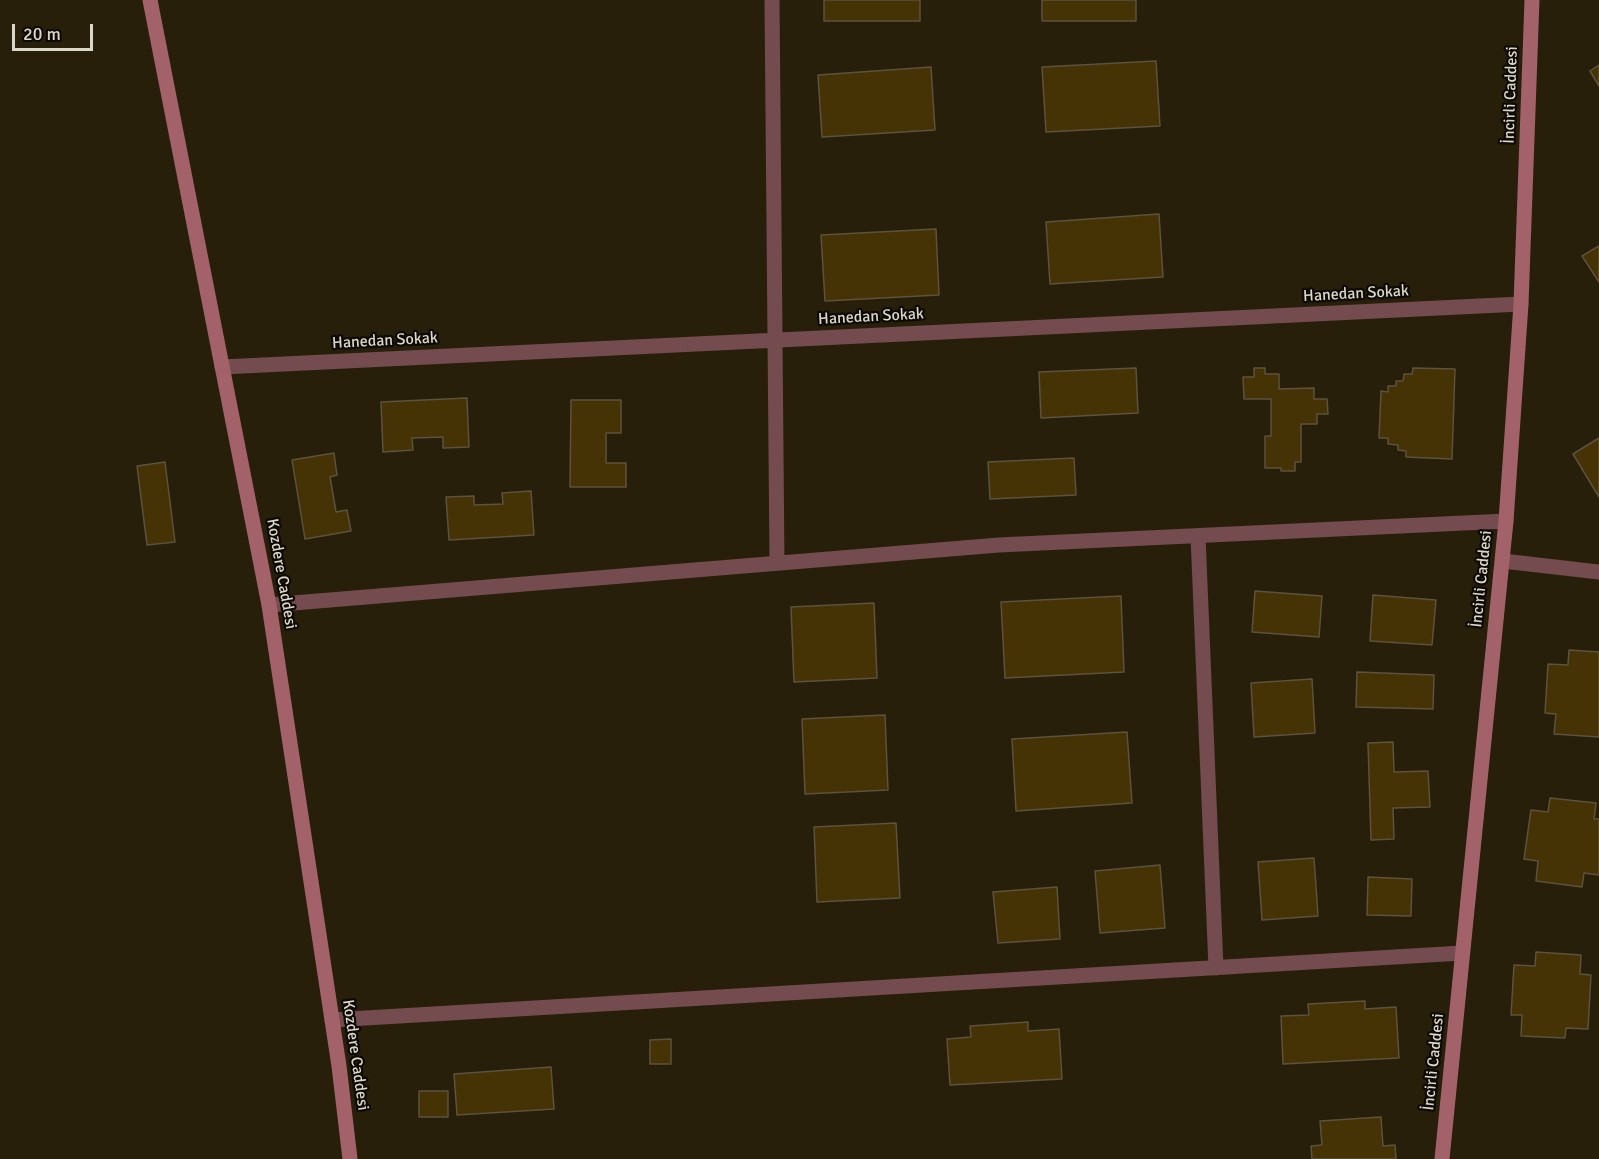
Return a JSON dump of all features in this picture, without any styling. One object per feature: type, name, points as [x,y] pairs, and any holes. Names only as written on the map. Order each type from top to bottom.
[{"type":"street","name":"Kozdere Caddesi","points":[[150,0],[269,605],[332,1020],[350,1159]]},
{"type":"street","points":[[772,0],[777,563]]},
{"type":"street","name":"İncirli Caddesi","points":[[1442,1159],[1503,561],[1521,304],[1532,0]]},
{"type":"street","name":"Hanedan Sokak","points":[[222,367],[1521,304]]},
{"type":"street","points":[[269,605],[999,545],[1506,521]]},
{"type":"street","points":[[1198,536],[1216,968]]},
{"type":"street","points":[[1503,561],[1599,572]]},
{"type":"street","points":[[332,1020],[1462,953]]},
{"type":"building","points":[[824,0],[920,0],[920,21],[824,21]]},
{"type":"building","points":[[1042,0],[1136,0],[1136,21],[1042,21]]},
{"type":"building","points":[[1156,61],[1160,126],[1046,132],[1042,67]]},
{"type":"building","points":[[1599,65],[1599,86],[1590,71]]},
{"type":"building","points":[[931,67],[935,130],[822,137],[818,75]]},
{"type":"building","points":[[1159,214],[1163,277],[1050,284],[1046,222]]},
{"type":"building","points":[[936,229],[939,295],[825,301],[821,235]]},
{"type":"building","points":[[1599,246],[1599,282],[1582,256]]},
{"type":"building","points":[[1136,368],[1138,413],[1041,418],[1039,372]]},
{"type":"building","points":[[1254,368],[1265,368],[1265,374],[1279,374],[1279,389],[1314,388],[1314,399],[1327,399],[1328,414],[1317,414],[1317,424],[1301,424],[1301,462],[1295,462],[1295,471],[1265,468],[1265,436],[1271,436],[1271,399],[1244,399],[1243,377],[1254,377]]},
{"type":"building","points":[[1413,368],[1455,369],[1452,459],[1406,457],[1406,451],[1398,450],[1398,445],[1388,444],[1388,438],[1379,438],[1381,391],[1388,392],[1388,386],[1396,386],[1396,381],[1403,381],[1404,374],[1412,374]]},
{"type":"building","points":[[467,398],[469,447],[443,448],[443,437],[412,438],[413,450],[383,452],[381,402]]},
{"type":"building","points":[[571,400],[621,400],[621,433],[606,433],[606,463],[626,463],[626,487],[570,487]]},
{"type":"building","points":[[1599,438],[1599,497],[1573,454]]},
{"type":"building","points":[[334,453],[337,475],[330,477],[336,512],[347,510],[351,531],[305,539],[292,460]]},
{"type":"building","points":[[1074,458],[1076,495],[990,499],[988,462]]},
{"type":"building","points":[[165,462],[175,542],[147,545],[137,466]]},
{"type":"building","points":[[531,491],[534,535],[449,540],[446,497],[474,496],[474,505],[503,504],[502,493]]},
{"type":"building","points":[[1255,591],[1322,596],[1319,637],[1252,632]]},
{"type":"building","points":[[1373,595],[1436,600],[1432,645],[1370,641]]},
{"type":"building","points":[[1121,596],[1124,672],[1005,678],[1001,602]]},
{"type":"building","points":[[874,603],[877,678],[794,682],[791,607]]},
{"type":"building","points":[[1569,650],[1599,652],[1599,737],[1554,734],[1556,714],[1545,713],[1548,664],[1568,665]]},
{"type":"building","points":[[1357,672],[1434,675],[1433,709],[1356,707]]},
{"type":"building","points":[[1312,679],[1315,733],[1254,737],[1251,683]]},
{"type":"building","points":[[885,715],[888,790],[805,794],[802,719]]},
{"type":"building","points":[[1127,732],[1132,803],[1016,811],[1012,739]]},
{"type":"building","points":[[1393,742],[1394,772],[1428,771],[1430,807],[1393,808],[1394,839],[1371,840],[1368,743]]},
{"type":"building","points":[[1550,798],[1596,803],[1594,819],[1599,819],[1599,875],[1584,873],[1582,887],[1536,881],[1538,861],[1524,859],[1531,810],[1548,812]]},
{"type":"building","points":[[896,823],[900,898],[817,902],[814,827]]},
{"type":"building","points":[[1314,858],[1318,916],[1262,920],[1258,862]]},
{"type":"building","points":[[1160,865],[1165,928],[1100,933],[1095,871]]},
{"type":"building","points":[[1368,877],[1412,879],[1411,916],[1367,915]]},
{"type":"building","points":[[1057,887],[1060,939],[998,943],[993,892]]},
{"type":"building","points":[[1536,952],[1581,955],[1580,974],[1591,975],[1588,1029],[1566,1028],[1565,1038],[1521,1036],[1522,1015],[1511,1015],[1514,965],[1535,966]]},
{"type":"building","points":[[1365,1001],[1365,1009],[1396,1007],[1399,1058],[1283,1064],[1281,1016],[1309,1015],[1308,1004]]},
{"type":"building","points":[[1028,1022],[1028,1031],[1059,1029],[1062,1079],[950,1085],[947,1039],[971,1037],[970,1026]]},
{"type":"building","points":[[671,1039],[671,1064],[650,1064],[650,1040]]},
{"type":"building","points":[[551,1067],[554,1109],[457,1115],[454,1074]]},
{"type":"building","points":[[419,1091],[448,1091],[448,1117],[419,1117]]},
{"type":"building","points":[[1381,1117],[1383,1146],[1395,1145],[1396,1159],[1312,1159],[1311,1146],[1322,1145],[1320,1121]]}]
